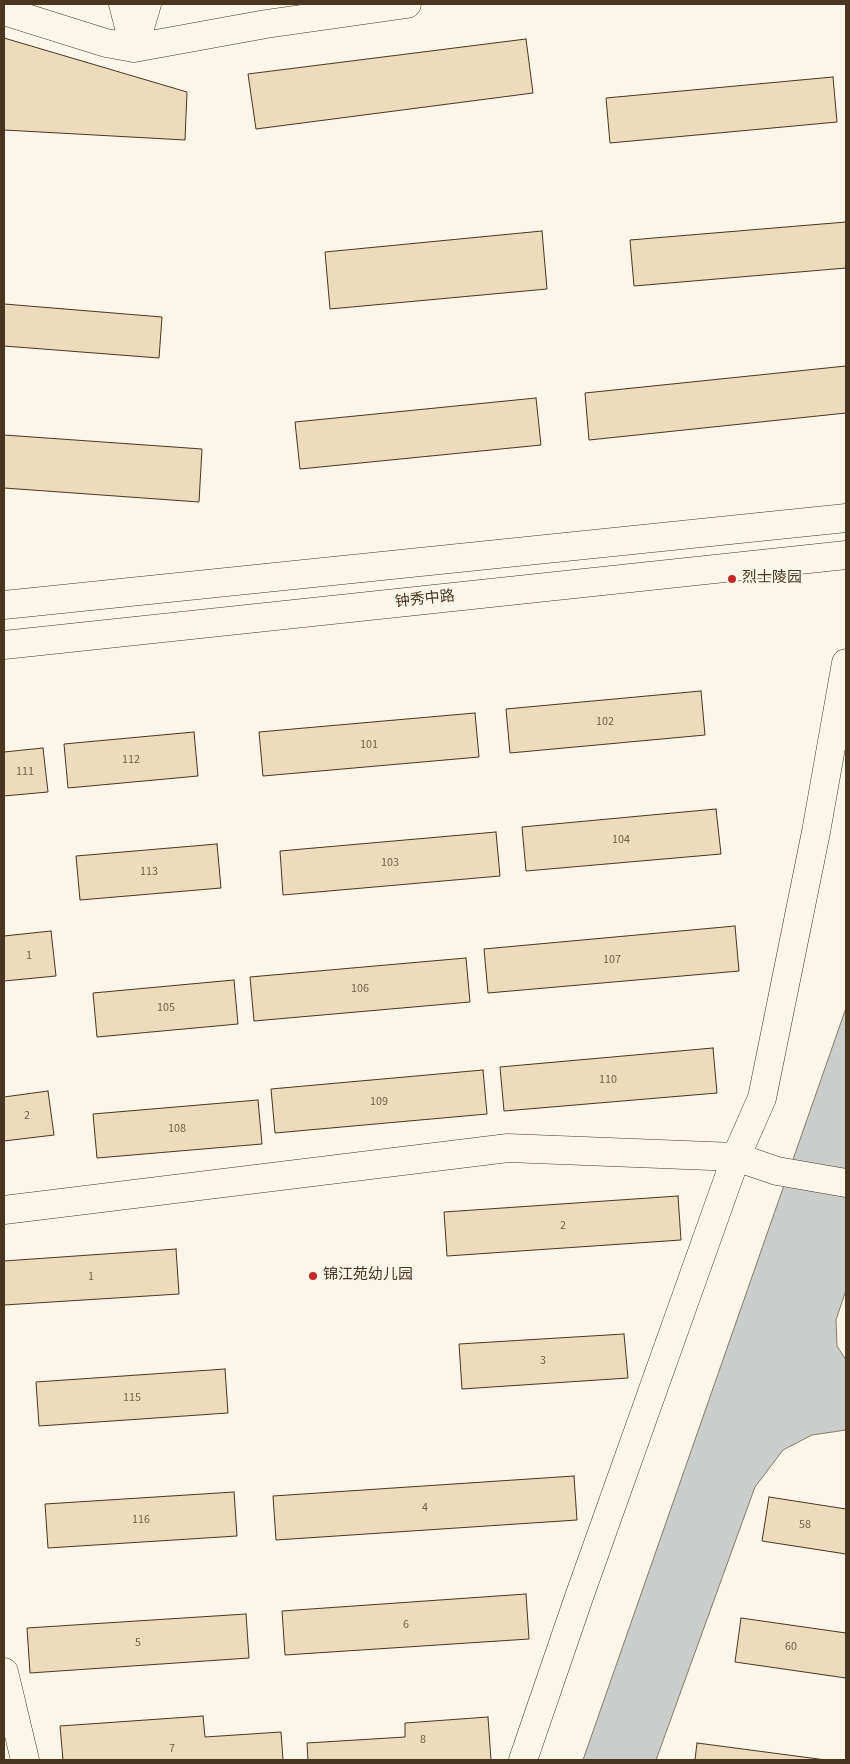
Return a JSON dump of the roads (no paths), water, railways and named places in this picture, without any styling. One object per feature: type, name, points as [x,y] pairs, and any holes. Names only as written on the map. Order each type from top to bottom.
[{"type":"street","points":[[123,4],[134,48]]},
{"type":"street","points":[[134,48],[147,4]]},
{"type":"street","points":[[4,11],[106,43],[134,48],[266,24],[407,4]]},
{"type":"street","points":[[4,605],[846,518]]},
{"type":"street","name":"钟秀中路","points":[[4,645],[846,555]]},
{"type":"street","points":[[523,1760],[736,1157],[762,1098],[816,832],[846,663]]},
{"type":"street","points":[[4,1210],[508,1148],[736,1157],[777,1171],[846,1183]]},
{"type":"street","points":[[4,1672],[25,1760]]},
{"type":"place","name":"烈士陵园","points":[[732,579]]},
{"type":"place","name":"锦江苑幼儿园","points":[[313,1276]]}]
